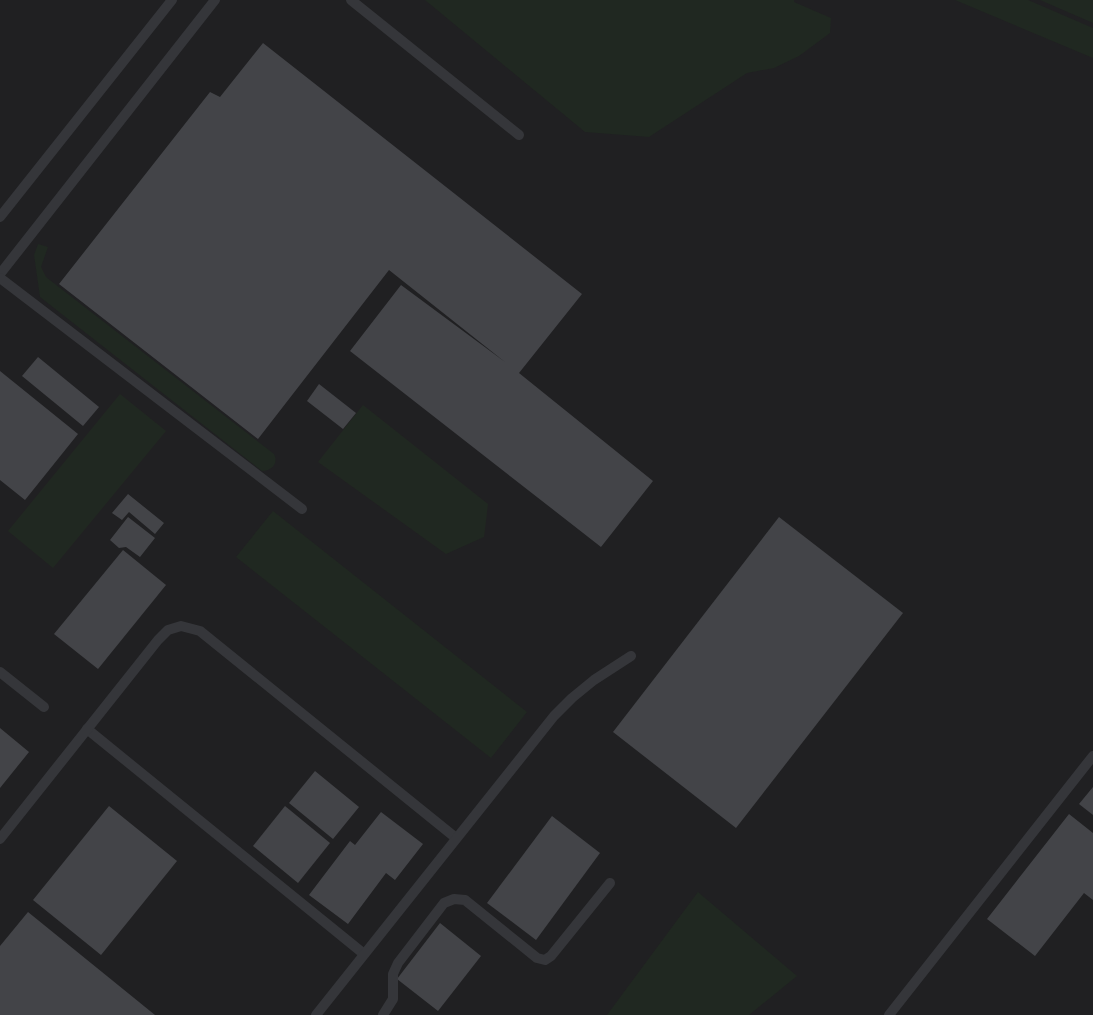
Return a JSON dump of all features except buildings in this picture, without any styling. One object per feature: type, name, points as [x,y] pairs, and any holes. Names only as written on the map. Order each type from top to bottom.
[{"type":"lane","points":[[0,217],[172,0]]},
{"type":"lane","points":[[0,274],[215,0]]},
{"type":"lane","points":[[351,0],[519,135]]},
{"type":"lane","points":[[0,257],[8,263]]},
{"type":"lane","points":[[0,278],[302,509]]},
{"type":"lane","points":[[0,839],[158,640],[168,630],[181,626],[200,631],[456,838]]},
{"type":"lane","points":[[316,1015],[554,716],[572,698],[594,680],[631,656]]},
{"type":"lane","points":[[0,672],[44,707]]},
{"type":"lane","points":[[87,729],[364,954]]},
{"type":"lane","points":[[888,1015],[1093,756]]},
{"type":"lane","points":[[383,1015],[393,999],[393,974],[398,963],[444,903],[454,898],[465,900],[537,958],[545,960],[551,956],[610,883]]},
{"type":"shaded area","points":[[0,0],[1093,0],[1093,1015],[0,1015]]},
{"type":"shaded area","points":[[425,0],[794,0],[794,2],[831,18],[830,33],[799,56],[774,68],[747,73],[649,137],[585,132]]},
{"type":"shaded area","points":[[955,0],[1028,0],[1093,28],[1093,58]]},
{"type":"shaded area","points":[[1040,0],[1093,0],[1093,23]]},
{"type":"shaded area","points":[[38,244],[48,247],[41,267],[46,277],[274,454],[276,461],[275,464],[268,470],[262,471],[40,297],[34,255]]},
{"type":"shaded area","points":[[120,394],[166,431],[53,568],[8,531]]},
{"type":"shaded area","points":[[363,405],[488,504],[484,537],[446,554],[318,462]]},
{"type":"shaded area","points":[[273,511],[527,712],[491,758],[236,557]]},
{"type":"shaded area","points":[[698,892],[797,976],[749,1015],[607,1015]]}]
